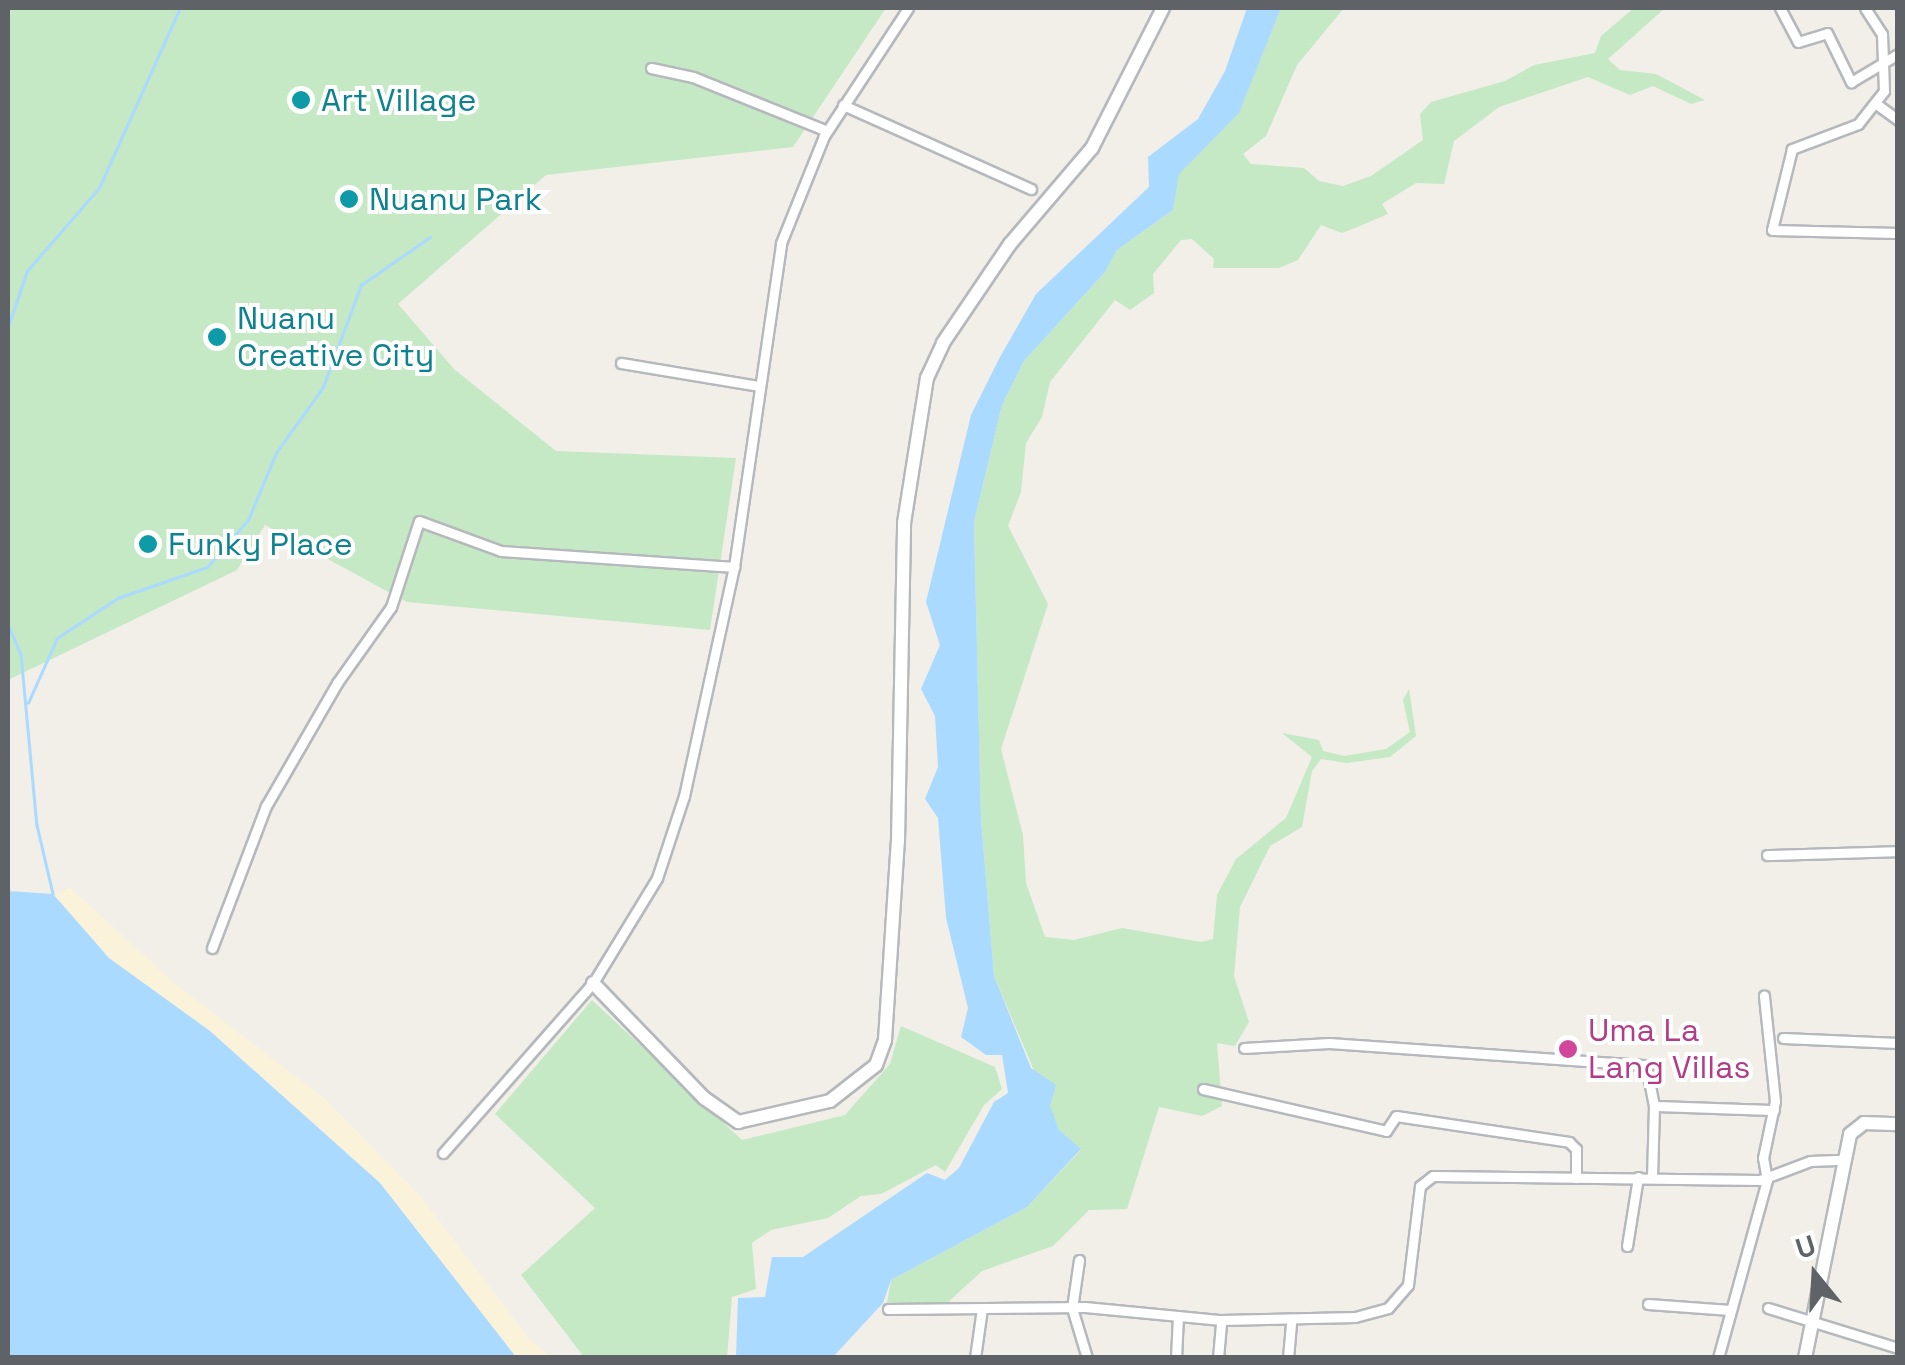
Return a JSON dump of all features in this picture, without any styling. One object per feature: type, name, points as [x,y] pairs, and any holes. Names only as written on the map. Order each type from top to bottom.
[{"type":"street","points":[[442,1153],[593,982],[645,902],[666,851],[734,568],[781,243],[828,131],[908,8]]},
{"type":"street","points":[[593,982],[731,1120],[754,1122],[830,1102],[876,1065],[885,1040],[898,841],[904,522],[928,378],[1010,244],[1092,148],[1163,8]]},
{"type":"street","points":[[1780,8],[1798,42],[1827,33],[1851,82],[1892,56]]},
{"type":"street","points":[[1865,8],[1876,18],[1892,56],[1888,80],[1858,124],[1792,149],[1772,230],[1898,233]]},
{"type":"street","points":[[652,68],[693,77],[828,131]]},
{"type":"street","points":[[1875,103],[1898,120]]},
{"type":"street","points":[[843,105],[1031,189]]},
{"type":"street","points":[[621,364],[758,386]]},
{"type":"street","points":[[212,948],[266,806],[329,696],[391,607],[420,521],[501,551],[734,568]]},
{"type":"street","points":[[1768,855],[1898,851]]},
{"type":"street","points":[[1718,1358],[1764,1180],[1763,1158],[1774,1110],[1764,996]]},
{"type":"street","points":[[1783,1038],[1898,1043]]},
{"type":"street","points":[[1244,1048],[1329,1043],[1646,1065],[1654,1106],[1652,1178]]},
{"type":"street","points":[[1204,1089],[1386,1131],[1396,1116],[1569,1142],[1576,1149],[1576,1178]]},
{"type":"street","points":[[1654,1106],[1774,1110]]},
{"type":"street","points":[[1804,1358],[1844,1160],[1858,1124],[1898,1124]]},
{"type":"street","points":[[888,1309],[1072,1308],[1221,1320],[1355,1317],[1398,1299],[1413,1265],[1425,1179],[1764,1180],[1810,1161],[1844,1160]]},
{"type":"street","points":[[1628,1246],[1638,1177]]},
{"type":"street","points":[[1079,1260],[1072,1308],[1087,1358]]},
{"type":"street","points":[[1648,1304],[1730,1310]]},
{"type":"street","points":[[975,1358],[982,1308]]},
{"type":"street","points":[[1768,1308],[1898,1348]]},
{"type":"street","points":[[1176,1358],[1178,1316]]},
{"type":"street","points":[[1218,1358],[1221,1320]]},
{"type":"street","points":[[1288,1358],[1291,1320]]},
{"type":"green space","name":"Nuanu Creative City","points":[[8,8],[886,8],[793,147],[546,175],[398,304],[454,369],[556,451],[736,458],[710,630],[407,602],[265,525],[237,570],[8,680]]},
{"type":"green space","points":[[1281,8],[1344,8],[1297,65],[1266,136],[1243,154],[1251,164],[1304,168],[1319,181],[1343,186],[1371,176],[1423,140],[1420,114],[1431,102],[1505,81],[1534,65],[1595,53],[1601,36],[1634,8],[1665,8],[1608,59],[1620,70],[1656,74],[1705,100],[1691,104],[1653,86],[1630,95],[1588,77],[1499,107],[1454,141],[1444,184],[1416,183],[1382,204],[1388,214],[1342,233],[1321,225],[1298,260],[1279,268],[1213,268],[1214,259],[1192,239],[1181,240],[1153,274],[1154,293],[1130,310],[1115,300],[1050,382],[1042,417],[1026,443],[1021,492],[1008,526],[1048,604],[1001,749],[1023,835],[1026,883],[1045,937],[1074,940],[1122,928],[1201,942],[1213,939],[1217,895],[1236,859],[1286,818],[1312,757],[1282,733],[1319,740],[1323,751],[1344,756],[1386,749],[1410,732],[1403,700],[1409,689],[1416,736],[1390,757],[1347,763],[1321,759],[1312,771],[1302,827],[1270,846],[1240,907],[1234,976],[1249,1022],[1235,1046],[1217,1043],[1222,1106],[1202,1116],[1159,1107],[1127,1209],[1089,1210],[1053,1246],[982,1271],[933,1316],[885,1314],[891,1280],[1027,1207],[1081,1150],[1059,1130],[994,976],[981,818],[974,522],[1002,405],[1024,361],[1105,272],[1117,250],[1173,210],[1178,174],[1239,112]]},
{"type":"green space","points":[[592,1000],[742,1140],[845,1115],[890,1064],[901,1026],[995,1067],[1002,1089],[984,1105],[945,1172],[936,1165],[881,1194],[861,1196],[828,1218],[771,1230],[752,1243],[756,1289],[732,1297],[727,1358],[584,1357],[521,1275],[595,1208],[495,1114]]},
{"type":"sand","points":[[70,888],[174,983],[325,1099],[422,1198],[528,1338],[551,1357],[516,1357],[380,1183],[210,1031],[109,958],[53,894]]},
{"type":"water","points":[[1247,8],[1281,8],[1239,113],[1179,174],[1173,210],[1117,250],[1105,272],[1024,361],[1002,405],[974,522],[981,818],[994,976],[1031,1068],[1056,1085],[1050,1106],[1059,1130],[1081,1149],[1027,1207],[891,1280],[883,1303],[833,1357],[736,1357],[738,1298],[765,1297],[772,1257],[803,1257],[927,1173],[945,1180],[959,1168],[994,1102],[1008,1093],[1002,1055],[986,1055],[961,1037],[968,1008],[946,918],[938,818],[925,799],[938,767],[935,716],[921,689],[940,645],[926,602],[971,415],[1000,357],[1036,294],[1149,187],[1148,157],[1198,119],[1225,71]]},
{"type":"water","points":[[8,891],[53,894],[109,958],[210,1031],[380,1183],[516,1357],[8,1357]]},
{"type":"waterway","points":[[8,327],[27,271],[99,188],[180,8]]},
{"type":"waterway","points":[[28,703],[57,638],[118,598],[207,567],[248,520],[276,453],[323,387],[361,285],[430,237]]},
{"type":"waterway","points":[[8,624],[21,654],[37,825],[53,894]]},
{"type":"place","name":"Art Village","points":[[301,100]]},
{"type":"place","name":"Nuanu Park","points":[[349,199]]},
{"type":"place","name":"Nuanu Creative City","points":[[217,337]]},
{"type":"place","name":"Funky Place","points":[[148,544]]},
{"type":"place","name":"Uma La Lang Villas","points":[[1568,1049]]}]
